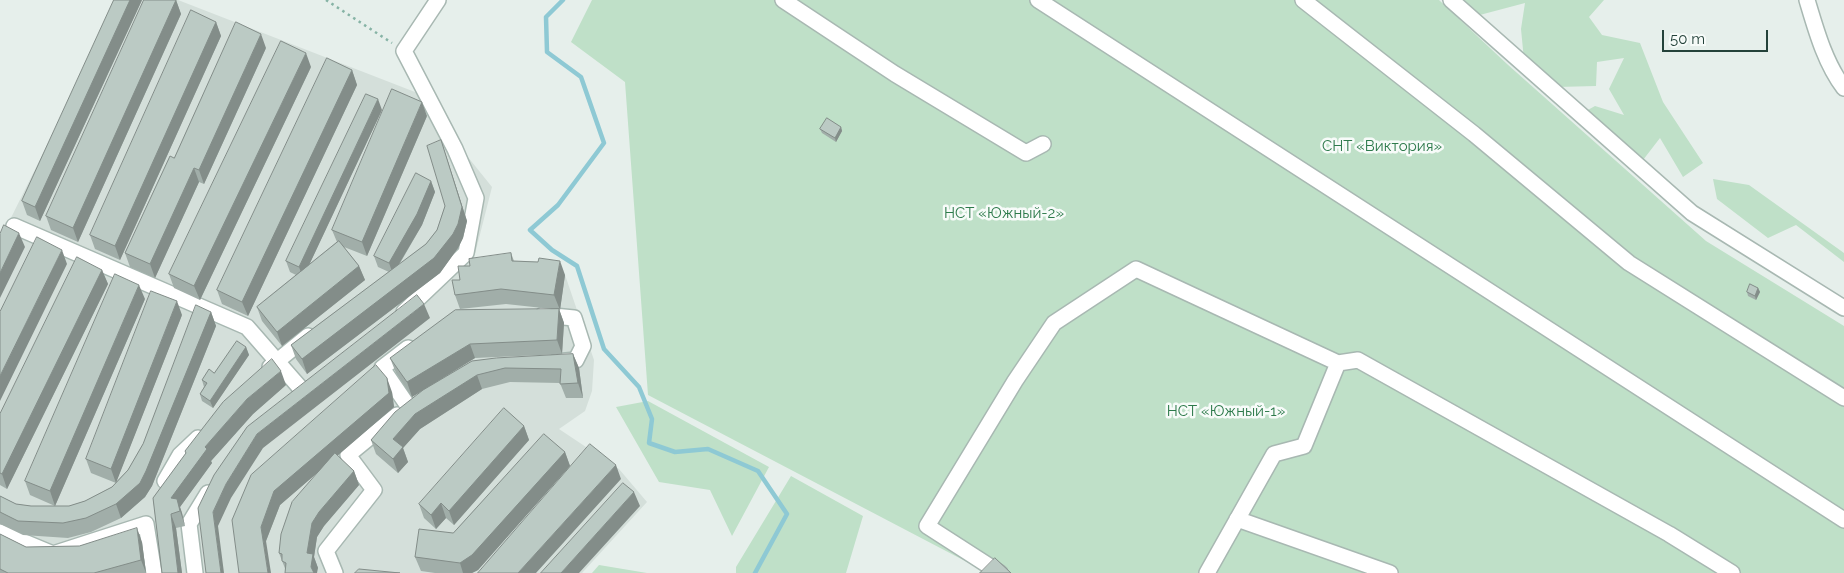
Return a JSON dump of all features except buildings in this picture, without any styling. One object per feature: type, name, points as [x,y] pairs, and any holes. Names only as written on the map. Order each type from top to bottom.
[{"type":"street","points":[[389,324],[412,306],[466,253],[476,198],[455,150],[404,51],[438,0]]},
{"type":"street","points":[[783,0],[895,74],[1026,153],[1043,144]]},
{"type":"street","points":[[1038,0],[1844,520]]},
{"type":"street","points":[[1303,0],[1474,134],[1629,263],[1844,398]]},
{"type":"street","points":[[1451,0],[1692,214],[1844,308]]},
{"type":"street","points":[[1807,0],[1834,75],[1844,88]]},
{"type":"street","points":[[14,226],[247,327],[276,361],[306,387],[287,402]]},
{"type":"street","points":[[1000,573],[928,526],[1015,380],[1054,323],[1136,269],[1338,363],[1358,360],[1661,530],[1732,573]]},
{"type":"street","points":[[528,313],[574,318],[583,346],[576,360],[538,363]]},
{"type":"street","points":[[263,374],[276,361],[321,327]]},
{"type":"street","points":[[408,406],[382,368],[420,338]]},
{"type":"street","points":[[1206,573],[1274,454],[1304,446],[1338,363]]},
{"type":"street","points":[[335,573],[326,551],[374,490],[348,455],[408,406],[424,396]]},
{"type":"street","points":[[165,481],[180,455],[208,428]]},
{"type":"street","points":[[195,573],[189,524],[217,477]]},
{"type":"street","points":[[1237,519],[1390,573]]},
{"type":"street","points":[[0,532],[53,554],[146,524],[154,573]]},
{"type":"path","points":[[326,0],[404,51]]},
{"type":"shaded area","points":[[119,0],[178,0],[433,99],[451,136],[492,187],[474,258],[561,263],[594,360],[592,391],[585,411],[559,429],[619,469],[647,502],[582,573],[0,573],[0,240]]},
{"type":"green space","points":[[592,0],[1439,0],[1507,64],[1706,241],[1844,326],[1844,573],[988,573],[648,395],[625,82],[571,42]]},
{"type":"green space","points":[[1457,0],[1604,0],[1589,17],[1602,35],[1640,43],[1663,102],[1703,163],[1683,177],[1660,138],[1643,160],[1586,111],[1595,106],[1624,115],[1609,89],[1624,58],[1597,62],[1596,86],[1557,87],[1524,60],[1521,29],[1525,3],[1476,16]]},
{"type":"green space","points":[[1713,179],[1749,185],[1844,253],[1844,262],[1796,225],[1768,238],[1717,199]]},
{"type":"green space","points":[[648,401],[769,467],[732,536],[710,490],[659,482],[616,407]]},
{"type":"green space","points":[[791,476],[863,516],[846,573],[736,573],[736,567]]},
{"type":"green space","points":[[599,565],[647,573],[592,573]]},
{"type":"waterway","points":[[563,0],[546,17],[547,52],[581,77],[604,143],[558,205],[530,230],[552,250],[577,266],[604,349],[639,387],[652,419],[649,443],[675,452],[708,449],[758,471],[787,514],[755,573]]},
{"type":"park label","name":"СНТ «Виктория»","points":[[1382,146]]},
{"type":"park label","name":"НСТ «Южный-2»","points":[[1004,213]]},
{"type":"park label","name":"НСТ «Южный-1»","points":[[1226,411]]}]
